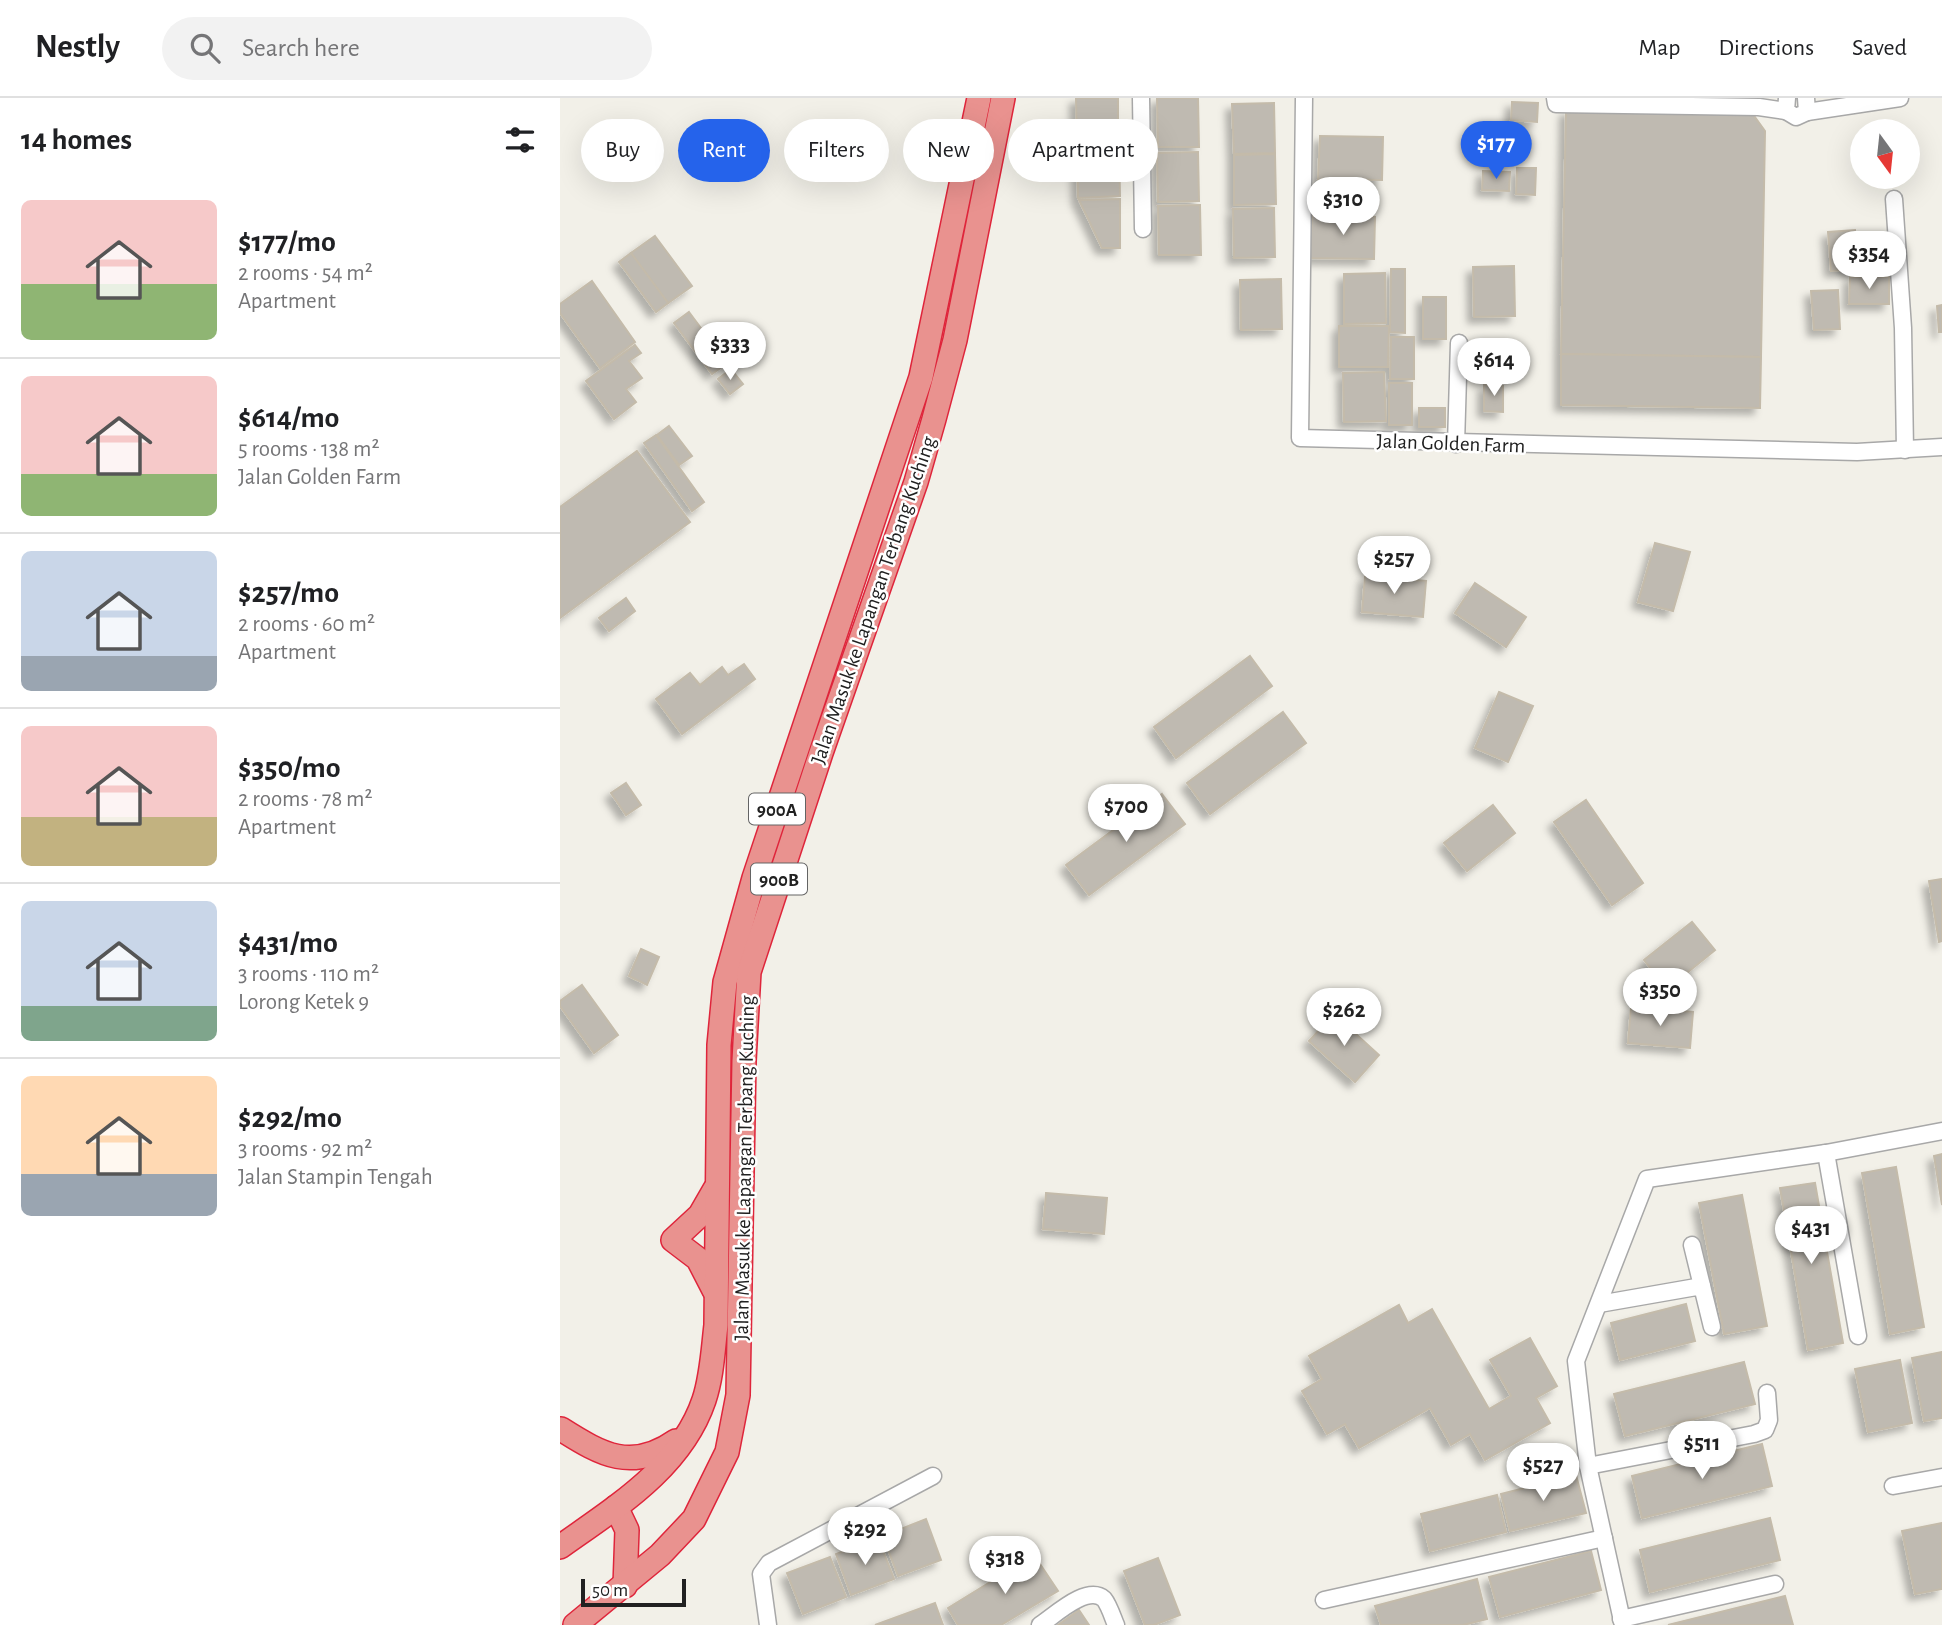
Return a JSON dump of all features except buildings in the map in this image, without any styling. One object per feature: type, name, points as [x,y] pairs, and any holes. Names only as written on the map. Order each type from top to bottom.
[{"type":"highway","name":"Jalan Masuk ke Lapangan Terbang Kuching","points":[[560,1547],[651,1479],[689,1431],[704,1400],[712,1366],[716,1292],[719,1045],[725,982],[754,878],[921,377],[979,98]]},
{"type":"highway","name":"Jalan Masuk ke Lapangan Terbang Kuching","points":[[575,1625],[660,1555],[694,1519],[714,1483],[734,1424],[738,1395],[744,1061],[749,972],[821,752],[916,482],[955,340],[1003,98]]},
{"type":"highway","points":[[716,1292],[698,1259],[673,1240],[700,1215],[717,1186]]},
{"type":"highway","points":[[561,1429],[622,1459],[639,1459],[656,1454],[689,1431]]},
{"type":"highway","points":[[616,1507],[627,1530],[625,1586]]},
{"type":"street","points":[[1142,98],[1143,229]]},
{"type":"street","name":"Jalan Golden Farm","points":[[1304,98],[1300,438],[1843,452],[1942,447]]},
{"type":"street","points":[[1555,98],[1556,104],[1759,107],[1786,105],[1796,117],[1806,105],[1900,98]]},
{"type":"street","points":[[1894,199],[1903,328],[1905,450]]},
{"type":"street","points":[[1456,444],[1459,343]]},
{"type":"street","points":[[1775,1584],[1622,1622],[1588,1466],[1576,1361],[1647,1179],[1826,1153],[1942,1131]]},
{"type":"street","points":[[1826,1153],[1858,1336]]},
{"type":"street","points":[[1692,1245],[1712,1327]]},
{"type":"street","points":[[1599,1304],[1702,1286]]},
{"type":"street","points":[[1588,1466],[1765,1430],[1769,1420],[1767,1393]]},
{"type":"street","points":[[768,1625],[761,1574],[769,1563],[933,1476]]},
{"type":"street","points":[[1893,1486],[1942,1476]]},
{"type":"street","points":[[1324,1600],[1604,1538]]},
{"type":"street","points":[[1040,1625],[1083,1597],[1094,1595],[1104,1600],[1116,1625]]}]
